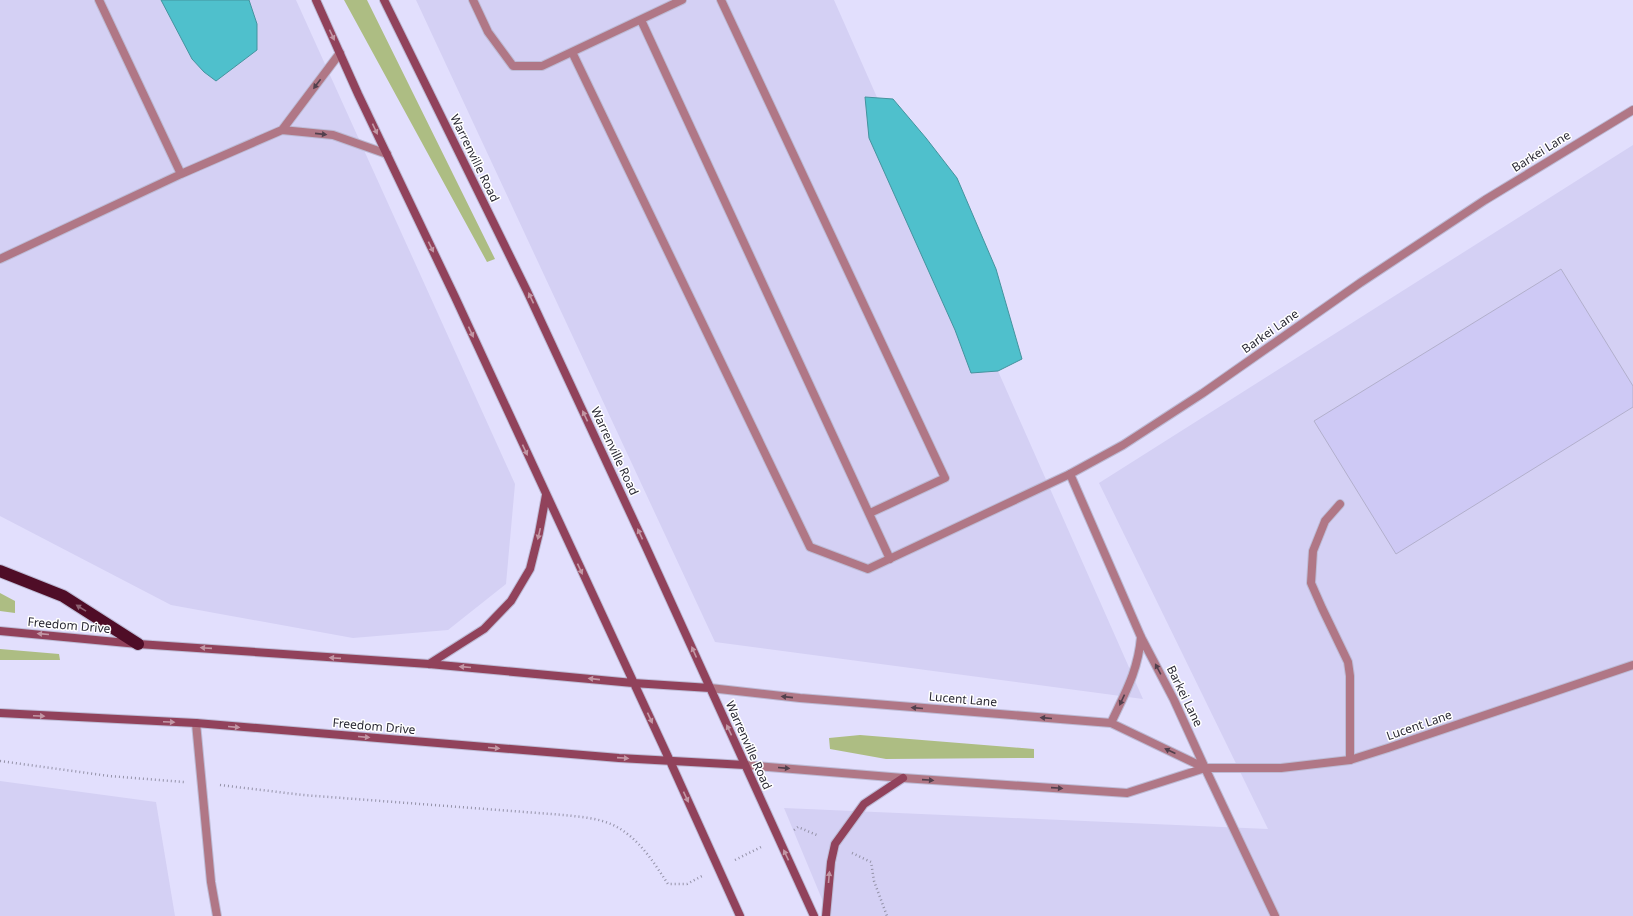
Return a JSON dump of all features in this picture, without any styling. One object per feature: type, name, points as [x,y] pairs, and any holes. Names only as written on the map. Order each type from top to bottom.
[{"type":"highway","points":[[0,571],[63,596],[138,644]]},
{"type":"main road","points":[[316,0],[386,154],[455,297],[670,761],[740,916]]},
{"type":"main road","name":"Warrenville Road","points":[[384,0],[527,291],[814,916]]},
{"type":"main road","points":[[429,664],[484,629],[511,601],[530,569],[546,496]]},
{"type":"main road","name":"Freedom Drive","points":[[0,631],[138,644],[429,664],[633,683],[710,688]]},
{"type":"main road","name":"Freedom Drive","points":[[0,713],[196,723],[670,761],[745,765]]},
{"type":"main road","points":[[826,916],[831,862],[835,844],[864,804],[902,778]]},
{"type":"street","points":[[99,0],[181,174]]},
{"type":"street","points":[[473,0],[488,32],[513,66],[542,66],[682,0]]},
{"type":"street","points":[[721,0],[945,478],[870,513]]},
{"type":"street","points":[[641,20],[890,559]]},
{"type":"street","points":[[572,52],[810,547],[868,569],[1070,474]]},
{"type":"street","points":[[282,130],[340,53]]},
{"type":"street","name":"Barkei Lane","points":[[1275,916],[1174,700],[1141,637],[1070,474],[1123,445],[1203,394],[1360,283],[1484,200],[1633,110]]},
{"type":"street","points":[[0,259],[181,174],[282,130],[333,135],[386,154]]},
{"type":"street","points":[[1340,504],[1325,522],[1313,551],[1312,583],[1322,608],[1348,662],[1350,676],[1350,760]]},
{"type":"street","name":"Barkei Lane","points":[[1111,723],[1132,678],[1139,657],[1141,637]]},
{"type":"street","name":"Lucent Lane","points":[[745,765],[902,778],[1127,793],[1205,768],[1281,768],[1350,760],[1633,665]]},
{"type":"street","name":"Lucent Lane","points":[[710,688],[808,699],[1111,723],[1205,768]]},
{"type":"street","points":[[196,723],[211,882],[217,916]]},
{"type":"path","points":[[0,761],[109,776],[202,783],[303,795],[564,815],[592,819],[615,826],[632,838],[649,855],[668,884],[687,884],[798,827],[822,838]]},
{"type":"path","points":[[847,851],[871,862],[874,881],[887,916]]},
{"type":"shaded area","points":[[0,0],[296,0],[515,484],[506,584],[448,630],[353,638],[171,605],[0,516]]},
{"type":"shaded area","points":[[161,0],[249,0],[257,24],[257,50],[216,81],[204,72],[192,59]]},
{"type":"shaded area","points":[[344,0],[367,0],[495,259],[487,262]]},
{"type":"shaded area","points":[[416,0],[834,0],[1143,699],[715,642]]},
{"type":"shaded area","points":[[865,97],[893,99],[957,178],[996,269],[1022,359],[998,371],[971,373],[955,330],[869,138]]},
{"type":"shaded area","points":[[1633,145],[1633,916],[829,916],[784,808],[1268,829],[1099,483]]},
{"type":"shaded area","points":[[0,593],[15,601],[15,613],[0,611]]},
{"type":"shaded area","points":[[0,649],[59,654],[60,660],[0,660]]},
{"type":"shaded area","points":[[860,735],[1034,749],[1034,758],[886,759],[830,749],[829,738]]},
{"type":"shaded area","points":[[0,781],[156,802],[175,916],[0,916]]},
{"type":"building","points":[[1561,269],[1633,386],[1633,407],[1396,554],[1314,421]]}]
